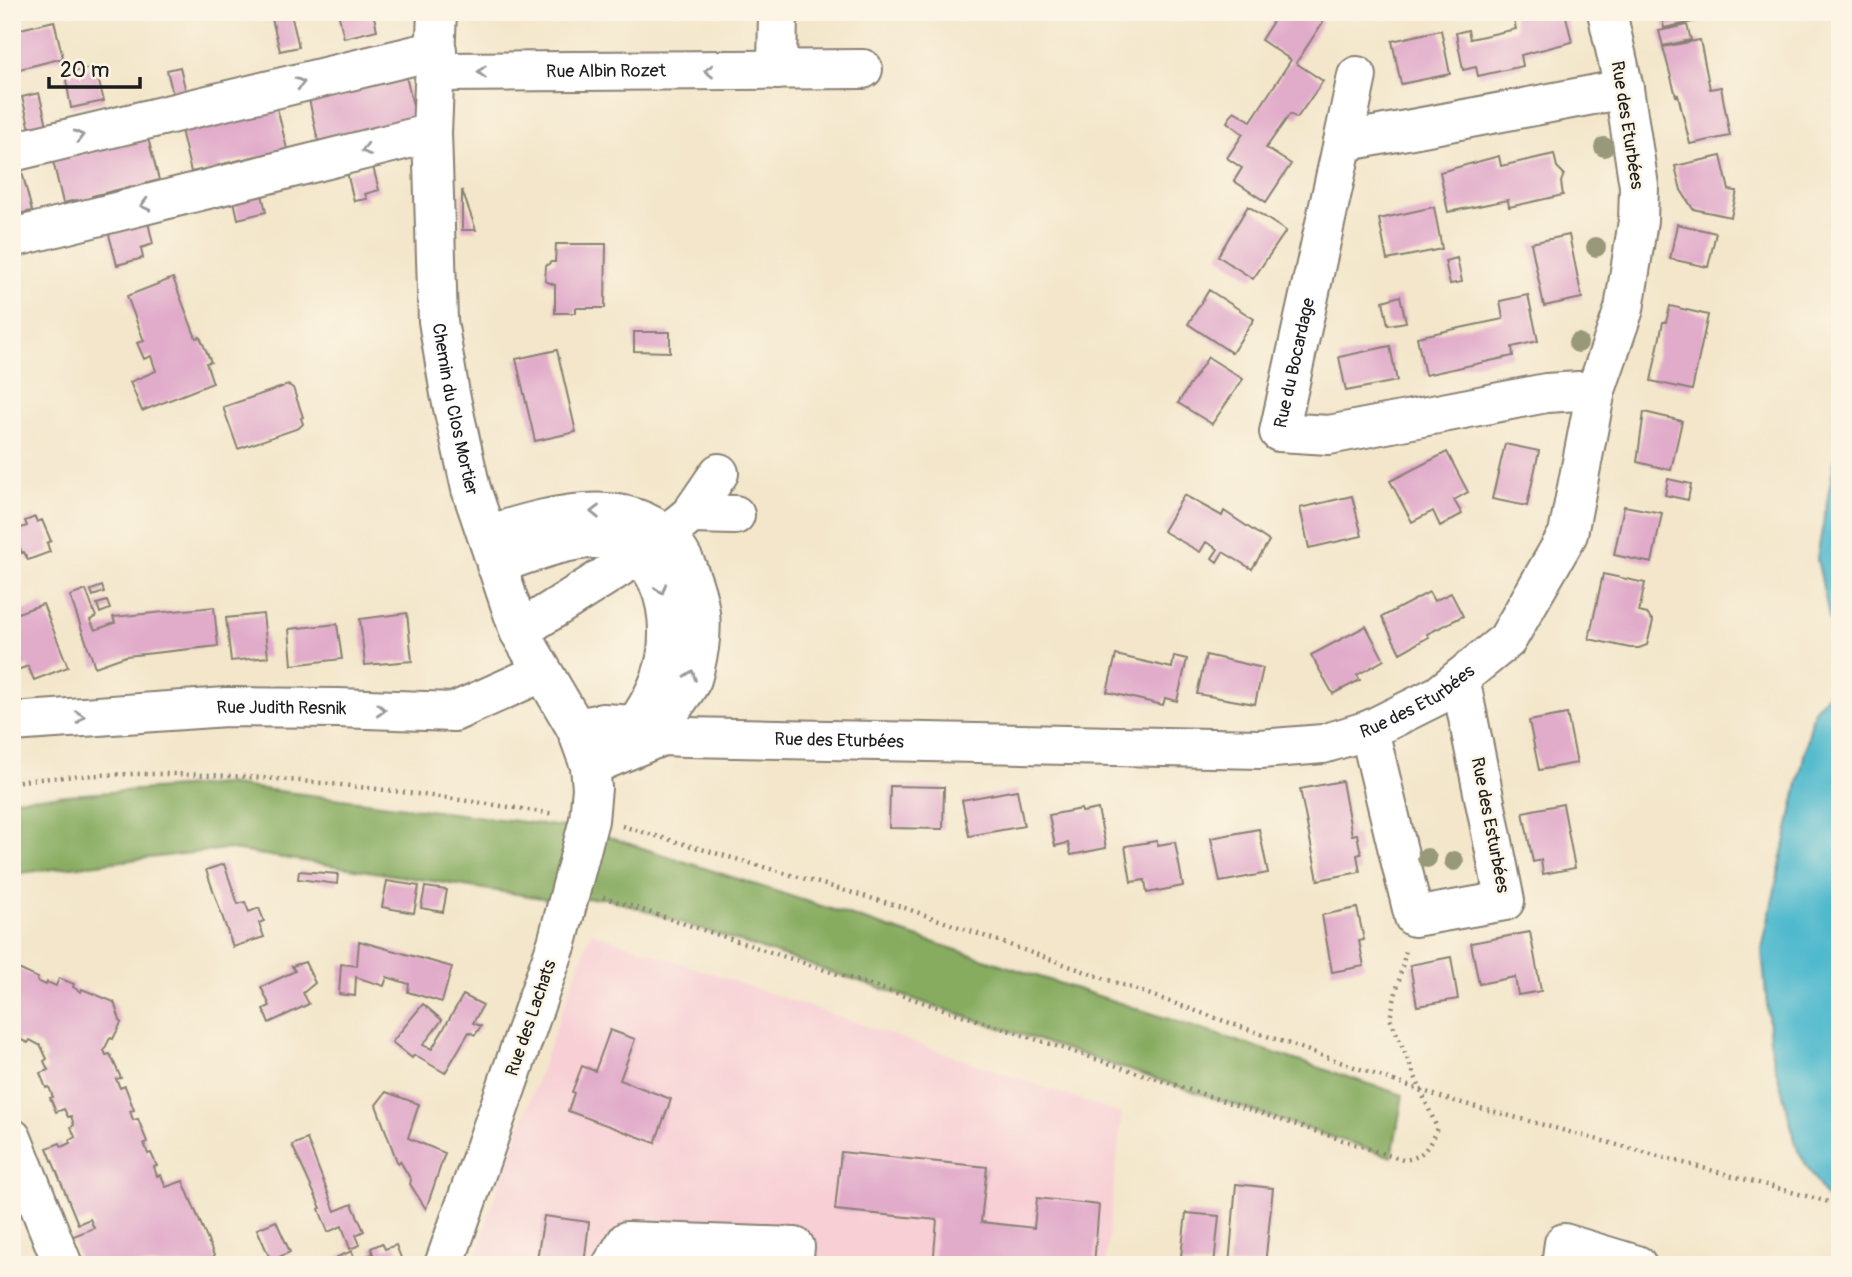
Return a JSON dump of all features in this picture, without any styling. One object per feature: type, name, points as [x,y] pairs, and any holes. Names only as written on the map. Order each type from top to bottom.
[{"type":"street","name":"Chemin du Clos Mortier","points":[[438,12],[432,133],[438,321],[459,435],[471,489],[519,631],[541,673],[576,728]]},
{"type":"street","points":[[777,70],[778,12]]},
{"type":"street","name":"Rue des Eturbées","points":[[576,728],[603,723],[649,730],[1260,749],[1324,744],[1369,730],[1439,695],[1507,639],[1568,534],[1596,390],[1624,309],[1638,221],[1639,186],[1624,89],[1607,12]]},
{"type":"street","name":"Rue Albin Rozet","points":[[436,61],[777,70],[863,69]]},
{"type":"street","points":[[12,152],[436,61]]},
{"type":"street","name":"Rue du Bocardage","points":[[1357,76],[1279,432],[1329,435],[1546,393],[1596,390]]},
{"type":"street","points":[[1343,142],[1624,89]]},
{"type":"street","points":[[12,238],[432,133]]},
{"type":"street","points":[[519,631],[666,535],[719,473]]},
{"type":"street","points":[[492,550],[517,526],[583,512],[610,512],[637,517],[666,535],[684,558],[702,618],[692,679],[670,714],[649,730]]},
{"type":"street","points":[[666,535],[735,515]]},
{"type":"street","name":"Rue Judith Resnik","points":[[12,722],[226,707],[454,712],[541,673]]},
{"type":"street","name":"Rue des Esturbées","points":[[1414,917],[1505,901],[1460,678]]},
{"type":"street","name":"Rue des Lachats","points":[[444,1265],[557,943],[589,820],[592,788],[590,766],[576,728]]},
{"type":"street","name":"Rue des Eturbées","points":[[590,766],[649,730]]},
{"type":"street","points":[[1369,730],[1414,917]]},
{"type":"street","points":[[12,1138],[63,1265]]},
{"type":"street","points":[[612,1265],[627,1241],[795,1247],[793,1265]]},
{"type":"street","points":[[1561,1265],[1564,1243],[1637,1265]]},
{"type":"path","points":[[12,782],[112,776],[231,776],[441,797],[632,828],[905,908],[1447,1099],[1840,1205]]},
{"type":"path","points":[[572,887],[1403,1160],[1415,1159],[1425,1152],[1437,1128],[1390,1018],[1414,917]]},
{"type":"shaded area","points":[[591,932],[1122,1114],[1105,1265],[474,1265],[491,1207]]},
{"type":"green space","points":[[224,784],[587,830],[1403,1095],[1392,1157],[607,898],[548,899],[226,849],[12,874],[12,799]]},
{"type":"water","points":[[1840,430],[1840,1245],[1832,1207],[1798,1151],[1771,1050],[1762,949],[1814,710],[1833,688],[1832,631],[1817,558]]},
{"type":"building","points":[[338,12],[373,12],[377,30],[344,38]]},
{"type":"building","points":[[1279,12],[1308,12],[1323,22],[1296,63],[1323,81],[1297,118],[1290,114],[1266,148],[1291,164],[1266,202],[1234,181],[1242,168],[1227,158],[1243,134],[1227,122],[1234,111],[1251,121],[1291,60],[1261,40]]},
{"type":"building","points":[[1529,12],[1565,12],[1572,42],[1521,55],[1523,66],[1478,76],[1476,67],[1463,70],[1456,33],[1468,30],[1470,39],[1516,29],[1513,16]]},
{"type":"building","points":[[1661,12],[1700,12],[1702,20],[1664,28]]},
{"type":"building","points":[[291,14],[299,47],[280,51],[272,19]]},
{"type":"building","points":[[54,21],[63,58],[16,70],[12,56],[12,31]]},
{"type":"building","points":[[1687,25],[1691,40],[1663,46],[1659,31]]},
{"type":"building","points":[[1441,30],[1450,74],[1401,84],[1392,41]]},
{"type":"building","points":[[1700,40],[1710,89],[1721,87],[1730,136],[1690,144],[1663,47]]},
{"type":"building","points":[[95,67],[104,101],[71,108],[65,74]]},
{"type":"building","points":[[180,67],[186,92],[173,95],[167,70]]},
{"type":"building","points":[[406,76],[416,118],[334,143],[333,138],[318,141],[309,99]]},
{"type":"building","points":[[39,93],[47,125],[30,129],[22,97]]},
{"type":"building","points":[[277,107],[287,149],[272,153],[273,158],[259,162],[257,156],[219,165],[221,170],[191,172],[181,130]]},
{"type":"building","points":[[148,138],[159,180],[144,184],[146,188],[131,192],[129,187],[92,196],[93,201],[63,203],[53,161]]},
{"type":"building","points":[[1554,154],[1557,167],[1564,174],[1561,182],[1563,195],[1509,207],[1508,200],[1448,212],[1440,172],[1499,156],[1501,166]]},
{"type":"building","points":[[1721,156],[1729,190],[1737,191],[1731,217],[1693,209],[1681,190],[1675,166]]},
{"type":"building","points":[[373,167],[379,190],[365,194],[367,199],[354,201],[347,173]]},
{"type":"building","points":[[21,168],[32,211],[17,214],[18,219],[12,220],[12,171]]},
{"type":"building","points":[[462,190],[476,230],[462,230]]},
{"type":"building","points":[[262,194],[266,212],[238,219],[234,201]]},
{"type":"building","points":[[1248,206],[1286,231],[1253,279],[1218,256]]},
{"type":"building","points":[[1434,207],[1442,249],[1387,260],[1379,219]]},
{"type":"building","points":[[148,222],[153,244],[141,248],[143,258],[117,265],[108,231]]},
{"type":"building","points":[[1677,224],[1716,233],[1708,267],[1670,259]]},
{"type":"building","points":[[1569,235],[1582,298],[1544,306],[1531,243]]},
{"type":"building","points":[[556,244],[606,244],[605,308],[576,308],[576,313],[555,313],[555,285],[545,281],[546,266],[555,262]]},
{"type":"building","points":[[16,254],[20,271],[12,273],[12,255]]},
{"type":"building","points":[[1457,258],[1462,282],[1450,284],[1445,261]]},
{"type":"building","points":[[173,278],[196,338],[200,337],[211,362],[206,363],[213,383],[142,411],[130,382],[156,371],[151,356],[144,359],[137,343],[144,341],[127,296]]},
{"type":"building","points":[[1209,290],[1254,319],[1232,353],[1188,324]]},
{"type":"building","points":[[1528,295],[1538,341],[1512,347],[1513,356],[1425,375],[1417,337],[1503,319],[1500,301]]},
{"type":"building","points":[[1400,296],[1406,322],[1388,325],[1383,301]]},
{"type":"building","points":[[1670,306],[1708,315],[1692,390],[1651,381],[1663,322],[1666,322]]},
{"type":"building","points":[[634,332],[670,332],[670,352],[634,351]]},
{"type":"building","points":[[1390,346],[1397,381],[1346,391],[1339,357]]},
{"type":"building","points":[[557,350],[576,432],[535,441],[516,359]]},
{"type":"building","points":[[1208,357],[1243,379],[1212,424],[1178,403]]},
{"type":"building","points":[[288,385],[293,388],[303,424],[299,428],[238,449],[223,407]]},
{"type":"building","points":[[1644,412],[1682,421],[1671,470],[1637,462]]},
{"type":"building","points":[[1505,444],[1539,451],[1527,506],[1492,499]]},
{"type":"building","points":[[1447,452],[1468,492],[1454,500],[1462,514],[1440,526],[1433,511],[1412,522],[1390,481]]},
{"type":"building","points":[[1668,479],[1691,484],[1688,500],[1665,495]]},
{"type":"building","points":[[1184,495],[1222,516],[1224,511],[1269,541],[1252,569],[1223,552],[1217,562],[1212,558],[1218,549],[1206,542],[1200,552],[1163,531]]},
{"type":"building","points":[[1352,496],[1362,536],[1309,548],[1300,508]]},
{"type":"building","points":[[1624,506],[1662,513],[1652,563],[1614,555]]},
{"type":"building","points":[[35,517],[37,522],[42,520],[51,541],[47,543],[50,552],[28,560],[24,552],[22,553],[13,531],[27,526],[25,521]]},
{"type":"building","points":[[1603,574],[1645,583],[1639,612],[1647,614],[1653,621],[1647,645],[1630,648],[1589,639]]},
{"type":"building","points":[[102,586],[104,592],[93,596],[91,590]]},
{"type":"building","points":[[86,590],[96,617],[90,620],[95,630],[115,623],[113,617],[214,607],[218,646],[126,656],[95,667],[70,596]]},
{"type":"building","points":[[1429,592],[1434,601],[1451,593],[1463,616],[1427,634],[1429,637],[1400,653],[1382,617]]},
{"type":"building","points":[[107,601],[110,609],[100,613],[97,604]]},
{"type":"building","points":[[43,604],[68,667],[34,680],[28,666],[12,672],[12,615]]},
{"type":"building","points":[[407,613],[412,661],[365,665],[360,619]]},
{"type":"building","points":[[263,614],[268,657],[231,661],[226,618]]},
{"type":"building","points":[[337,624],[342,659],[292,665],[289,629]]},
{"type":"building","points":[[1366,626],[1384,660],[1357,675],[1360,680],[1333,694],[1311,655]]},
{"type":"building","points":[[1116,655],[1172,668],[1174,656],[1187,659],[1177,701],[1165,698],[1163,705],[1107,692]]},
{"type":"building","points":[[1206,655],[1263,668],[1255,704],[1197,694]]},
{"type":"building","points":[[1567,714],[1577,763],[1539,770],[1529,721]]},
{"type":"building","points":[[1342,781],[1352,835],[1357,834],[1361,854],[1357,855],[1360,872],[1318,880],[1300,789]]},
{"type":"building","points":[[890,786],[944,787],[943,829],[889,828]]},
{"type":"building","points":[[1017,790],[1024,826],[969,836],[962,800]]},
{"type":"building","points":[[1563,804],[1575,868],[1543,874],[1541,860],[1533,862],[1523,812]]},
{"type":"building","points":[[1081,809],[1082,812],[1098,809],[1106,848],[1071,855],[1068,843],[1055,846],[1049,815]]},
{"type":"building","points":[[1259,829],[1268,873],[1220,882],[1211,838]]},
{"type":"building","points":[[1157,841],[1158,845],[1175,842],[1183,886],[1147,893],[1145,880],[1131,882],[1125,846]]},
{"type":"building","points":[[224,864],[238,904],[245,902],[249,912],[259,908],[264,921],[259,923],[264,937],[233,947],[206,870]]},
{"type":"building","points":[[299,871],[338,874],[337,884],[298,879]]},
{"type":"building","points":[[387,881],[419,886],[414,913],[382,907]]},
{"type":"building","points":[[425,887],[447,890],[443,912],[421,908]]},
{"type":"building","points":[[1357,908],[1364,940],[1359,941],[1364,966],[1332,972],[1322,915]]},
{"type":"building","points":[[1530,932],[1541,991],[1518,995],[1515,977],[1479,984],[1471,943]]},
{"type":"building","points":[[359,941],[452,967],[442,1002],[408,992],[409,984],[387,977],[384,986],[356,977],[355,996],[339,994],[341,964],[357,966]]},
{"type":"building","points":[[1451,957],[1458,999],[1417,1006],[1410,965]]},
{"type":"building","points":[[305,962],[315,983],[303,993],[309,1004],[269,1023],[263,1009],[270,1006],[261,987],[295,971],[292,966]]},
{"type":"building","points":[[14,967],[38,978],[37,981],[46,985],[47,982],[56,986],[59,978],[74,984],[73,987],[81,992],[82,989],[114,1002],[121,1023],[104,1050],[106,1055],[110,1054],[121,1078],[116,1079],[120,1088],[125,1086],[134,1110],[130,1111],[133,1120],[138,1119],[147,1142],[144,1143],[148,1154],[151,1153],[157,1166],[154,1167],[157,1176],[161,1175],[166,1187],[183,1181],[218,1265],[81,1265],[71,1237],[94,1228],[90,1219],[78,1224],[47,1148],[60,1143],[62,1147],[70,1143],[75,1137],[71,1127],[74,1125],[71,1116],[68,1117],[64,1109],[56,1112],[50,1098],[53,1097],[40,1073],[48,1070],[44,1061],[47,1059],[41,1046],[30,1040],[28,1043],[19,1039],[15,1046],[12,1045]]},
{"type":"building","points":[[463,995],[483,1005],[473,1023],[481,1026],[475,1035],[469,1032],[445,1073],[414,1055],[412,1058],[392,1042],[423,1004],[442,1020],[423,1045],[432,1049]]},
{"type":"building","points":[[610,1030],[635,1039],[620,1080],[671,1099],[655,1143],[568,1111],[582,1066],[595,1071]]},
{"type":"building","points":[[386,1092],[419,1104],[408,1138],[445,1153],[426,1209],[410,1184],[411,1180],[400,1161],[398,1164],[376,1105]]},
{"type":"building","points":[[307,1139],[335,1211],[352,1204],[364,1231],[356,1235],[360,1245],[350,1249],[342,1226],[328,1232],[319,1209],[321,1208],[292,1145]]},
{"type":"building","points":[[841,1152],[987,1167],[981,1222],[1034,1228],[1037,1198],[1099,1205],[1094,1265],[1030,1265],[977,1258],[976,1265],[933,1265],[937,1220],[835,1210]]},
{"type":"building","points":[[1236,1184],[1273,1188],[1265,1265],[1229,1265]]},
{"type":"building","points":[[1186,1213],[1219,1216],[1214,1265],[1180,1265]]},
{"type":"building","points":[[544,1216],[589,1222],[584,1265],[536,1265]]},
{"type":"building","points":[[276,1221],[290,1252],[271,1261],[257,1229]]},
{"type":"building","points":[[382,1243],[385,1249],[396,1245],[403,1263],[407,1261],[409,1265],[339,1265],[337,1257],[352,1251],[355,1260],[373,1254],[371,1248]]}]
